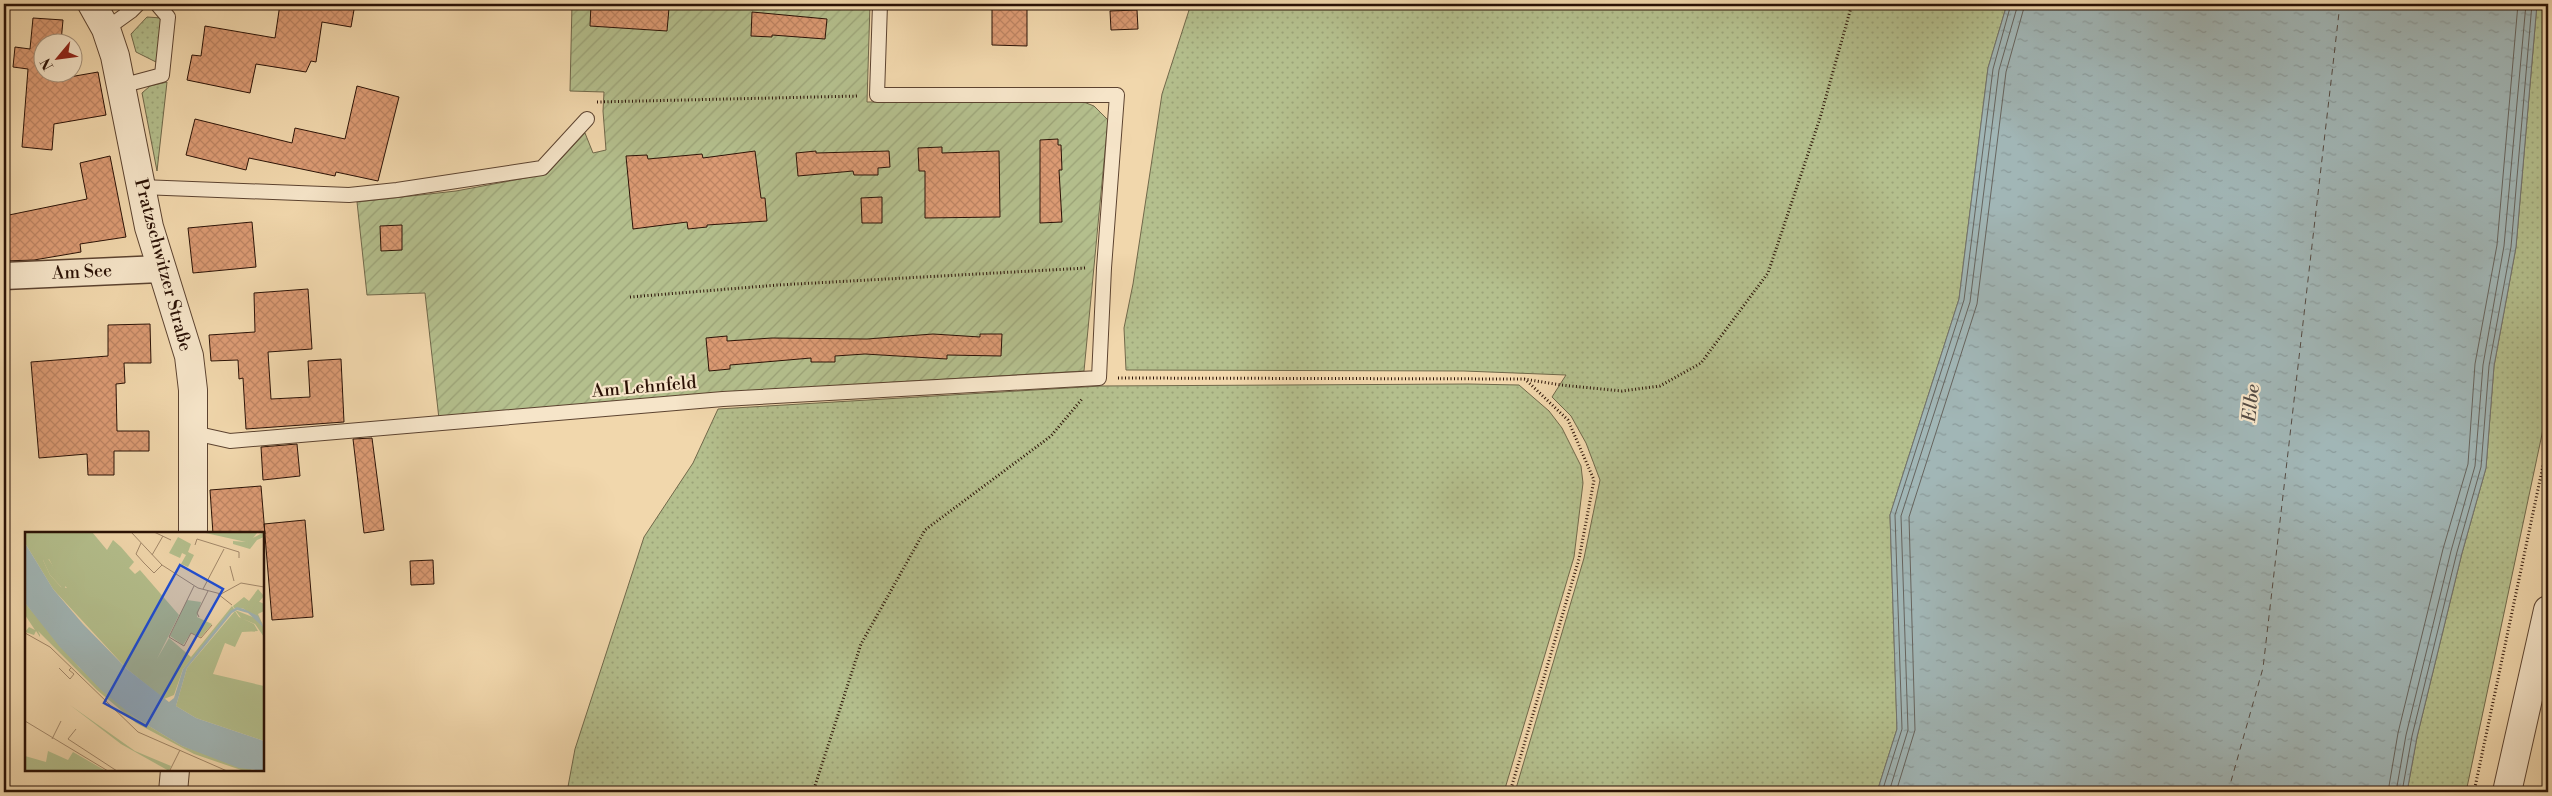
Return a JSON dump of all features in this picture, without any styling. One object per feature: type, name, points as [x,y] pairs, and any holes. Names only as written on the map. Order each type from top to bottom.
[{"type":"street","name":"Pratzschwitzer Straße","points":[[92,4],[106,29],[160,269],[178,314],[189,356],[193,390],[193,532]]},
{"type":"street","name":"Am See","points":[[4,276],[160,269]]},
{"type":"street","points":[[2507,792],[2548,610]]},
{"type":"street","points":[[174,792],[175,771]]},
{"type":"lane","points":[[106,29],[138,4]]},
{"type":"lane","points":[[120,86],[162,75],[168,18],[157,4]]},
{"type":"lane","points":[[880,4],[877,95],[1117,96],[1104,268],[1099,378]]},
{"type":"lane","points":[[141,187],[349,195],[397,190],[533,170],[542,168],[587,119]]},
{"type":"lane","name":"Am Lehnfeld","points":[[194,434],[230,441],[723,399],[1099,378]]},
{"type":"path","points":[[813,792],[861,644],[925,530],[1051,436],[1099,378],[1524,379],[1622,391],[1660,386],[1702,363],[1768,273],[1820,118],[1852,4]]},
{"type":"path","points":[[587,119],[594,102],[877,95]]},
{"type":"path","points":[[630,297],[797,283],[1104,268]]},
{"type":"path","points":[[1510,792],[1579,559],[1594,480],[1568,420],[1524,379]]},
{"type":"path","points":[[2474,792],[2548,442]]},
{"type":"green space","points":[[572,4],[870,4],[867,102],[1081,101],[1094,106],[1108,120],[1084,371],[727,392],[439,419],[425,293],[367,295],[357,202],[456,191],[547,174],[585,133],[593,153],[606,150],[603,111],[604,92],[570,91]]},
{"type":"green space","points":[[1191,4],[2007,4],[1988,68],[1959,299],[1890,515],[1897,729],[1877,792],[1515,792],[1584,558],[1600,480],[1586,443],[1571,416],[1552,397],[1566,375],[1464,371],[1126,370],[1124,328],[1133,284],[1162,94]]},
{"type":"green space","points":[[2537,4],[2548,4],[2548,406],[2466,792],[2407,792],[2417,737],[2462,553],[2486,468],[2494,366],[2516,247]]},
{"type":"green space","points":[[147,17],[162,18],[156,62],[136,52],[131,34]]},
{"type":"green space","points":[[167,82],[157,171],[142,93],[150,86]]},
{"type":"green space","points":[[1519,385],[1549,411],[1562,428],[1581,466],[1583,483],[1574,557],[1504,792],[567,792],[575,749],[644,537],[693,463],[718,409],[1101,386]]},
{"type":"water","name":"Elbe","points":[[2007,4],[2537,4],[2516,247],[2494,366],[2486,468],[2462,553],[2417,737],[2407,792],[1877,792],[1897,729],[1890,515],[1959,299],[1988,68]]},
{"type":"building","points":[[280,4],[355,4],[351,27],[322,22],[316,62],[311,61],[306,72],[256,64],[250,93],[187,80],[192,55],[201,56],[205,26],[275,38]]},
{"type":"building","points":[[591,4],[669,8],[667,31],[590,26]]},
{"type":"building","points":[[992,4],[1027,4],[1027,46],[992,45]]},
{"type":"building","points":[[1137,10],[1138,29],[1111,30],[1110,11]]},
{"type":"building","points":[[752,12],[827,19],[825,39],[772,35],[772,37],[751,36]]},
{"type":"building","points":[[33,18],[63,20],[62,32],[32,32],[32,82],[82,82],[82,75],[98,72],[106,115],[54,124],[52,150],[22,147],[28,69],[13,67],[15,47],[30,49]]},
{"type":"building","points":[[357,86],[399,97],[378,181],[336,172],[335,176],[249,158],[246,170],[186,155],[195,119],[292,143],[295,128],[345,139]]},
{"type":"building","points":[[1058,139],[1058,145],[1061,145],[1062,170],[1059,170],[1062,222],[1040,223],[1040,140]]},
{"type":"building","points":[[942,147],[942,153],[999,151],[1000,217],[925,218],[925,171],[919,171],[918,148]]},
{"type":"building","points":[[755,151],[761,198],[765,198],[767,221],[707,225],[707,227],[688,229],[687,222],[633,229],[626,156],[647,155],[648,159],[702,154],[703,158]]},
{"type":"building","points":[[816,151],[816,153],[889,151],[890,167],[878,168],[878,175],[854,175],[853,171],[798,176],[796,153]]},
{"type":"building","points":[[110,156],[126,237],[80,244],[81,252],[34,260],[4,261],[4,216],[87,199],[80,163]]},
{"type":"building","points":[[882,197],[882,223],[862,223],[861,198]]},
{"type":"building","points":[[252,222],[256,267],[193,273],[188,228]]},
{"type":"building","points":[[402,225],[402,250],[381,251],[380,226]]},
{"type":"building","points":[[308,289],[312,349],[268,352],[271,399],[310,397],[308,361],[341,359],[344,422],[246,429],[243,378],[239,379],[238,360],[211,361],[209,335],[255,332],[254,293]]},
{"type":"building","points":[[150,324],[151,363],[124,363],[125,383],[116,384],[117,431],[149,431],[149,451],[114,451],[114,475],[88,475],[87,454],[39,458],[31,362],[108,356],[108,325]]},
{"type":"building","points":[[933,334],[980,337],[980,334],[1002,334],[1001,356],[947,355],[947,359],[865,354],[835,356],[835,362],[811,362],[811,358],[730,365],[730,369],[709,371],[706,338],[727,336],[727,341],[772,338],[867,339]]},
{"type":"building","points":[[372,438],[384,530],[364,533],[353,439]]},
{"type":"building","points":[[297,444],[300,476],[263,480],[261,447]]},
{"type":"building","points":[[261,486],[265,534],[264,532],[213,532],[210,490]]},
{"type":"building","points":[[305,520],[313,617],[272,620],[264,524]]},
{"type":"building","points":[[433,560],[434,584],[411,585],[410,561]]},
{"type":"ferry route","points":[[2228,792],[2263,668],[2340,4]]}]
